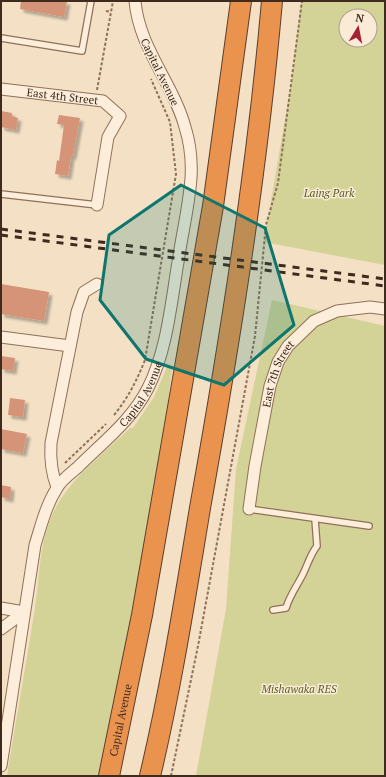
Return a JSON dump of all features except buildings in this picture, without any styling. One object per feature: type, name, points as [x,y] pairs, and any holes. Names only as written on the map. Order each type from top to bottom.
[{"type":"highway","name":"Capital Avenue","points":[[109,776],[142,615],[213,206],[241,1]]},
{"type":"highway","points":[[150,776],[183,606],[229,343],[253,185],[272,1]]},
{"type":"street","name":"Capital Avenue","points":[[1,766],[24,612],[36,545],[44,516],[57,487],[133,412],[148,389],[157,367],[163,345],[188,202],[191,177],[190,149],[185,127],[143,36],[135,1]]},
{"type":"street","name":"East 4th Street","points":[[1,89],[103,101],[120,116],[108,137],[96,205]]},
{"type":"street","points":[[57,487],[52,476],[50,461],[51,443],[70,346],[77,312],[84,292],[97,284]]},
{"type":"street","name":"East 7th Street","points":[[249,509],[255,466],[270,386],[278,362],[288,346],[314,321],[337,311],[370,307],[385,309]]},
{"type":"street","points":[[1,337],[70,346]]},
{"type":"street","points":[[1,608],[24,612]]},
{"type":"street","points":[[1,628],[24,612]]},
{"type":"lane","points":[[1,38],[82,51],[91,1]]},
{"type":"lane","points":[[1,194],[96,205]]},
{"type":"lane","points":[[249,509],[369,526]]},
{"type":"lane","points":[[273,610],[286,608],[290,596],[303,575],[312,553],[317,546],[315,519]]},
{"type":"path","points":[[97,92],[113,1]]},
{"type":"path","points":[[171,776],[198,646],[255,336],[266,225],[278,183],[302,1]]},
{"type":"path","points":[[106,11],[111,12]]},
{"type":"path","points":[[112,418],[124,403],[134,386],[145,360],[176,174],[170,122],[148,74]]},
{"type":"path","points":[[52,476],[107,423]]},
{"type":"highlighted area","points":[[181,185],[265,228],[294,325],[224,385],[146,359],[100,300],[109,235]]},
{"type":"green space","name":"Laing Park","points":[[301,1],[385,1],[385,265],[264,242],[292,78]]},
{"type":"green space","name":"Mishawaka RES","points":[[272,300],[385,326],[385,776],[196,776],[226,609],[236,469]]},
{"type":"green space","points":[[167,367],[172,368],[161,459],[140,577],[101,776],[7,776],[35,608],[43,544],[50,519],[63,495],[80,475],[130,428],[133,428],[154,397]]},
{"type":"railway","points":[[1,229],[385,279]]},
{"type":"railway","points":[[1,235],[385,286]]}]
